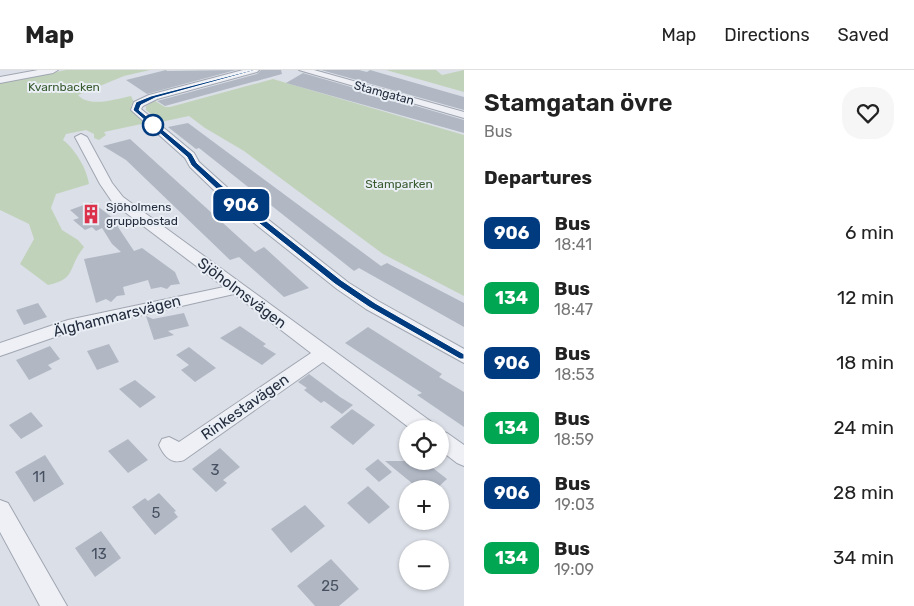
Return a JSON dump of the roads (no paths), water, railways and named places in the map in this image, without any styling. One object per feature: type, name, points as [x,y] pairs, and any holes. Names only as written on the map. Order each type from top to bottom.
[{"type":"street","points":[[0,80],[36,71],[53,70]]},
{"type":"street","points":[[254,70],[153,97],[138,104],[136,110],[190,156],[194,164],[224,192],[338,282],[372,305],[464,357]]},
{"type":"street","name":"Stamgatan","points":[[304,70],[464,115]]},
{"type":"street","name":"Sjöholmsvägen","points":[[81,137],[106,184],[118,200],[414,420]]},
{"type":"street","name":"Älghammarsvägen","points":[[0,350],[68,326],[236,289]]},
{"type":"street","name":"Rinkestavägen","points":[[169,445],[177,454],[323,352]]},
{"type":"street","points":[[449,446],[464,457]]},
{"type":"street","points":[[0,510],[54,606]]},
{"type":"place","name":"Sjöholmens gruppbostad","points":[[91,214]]},
{"type":"park label","name":"Kvarnbacken","points":[[64,87]]},
{"type":"park label","name":"Stamparken","points":[[399,184]]}]
